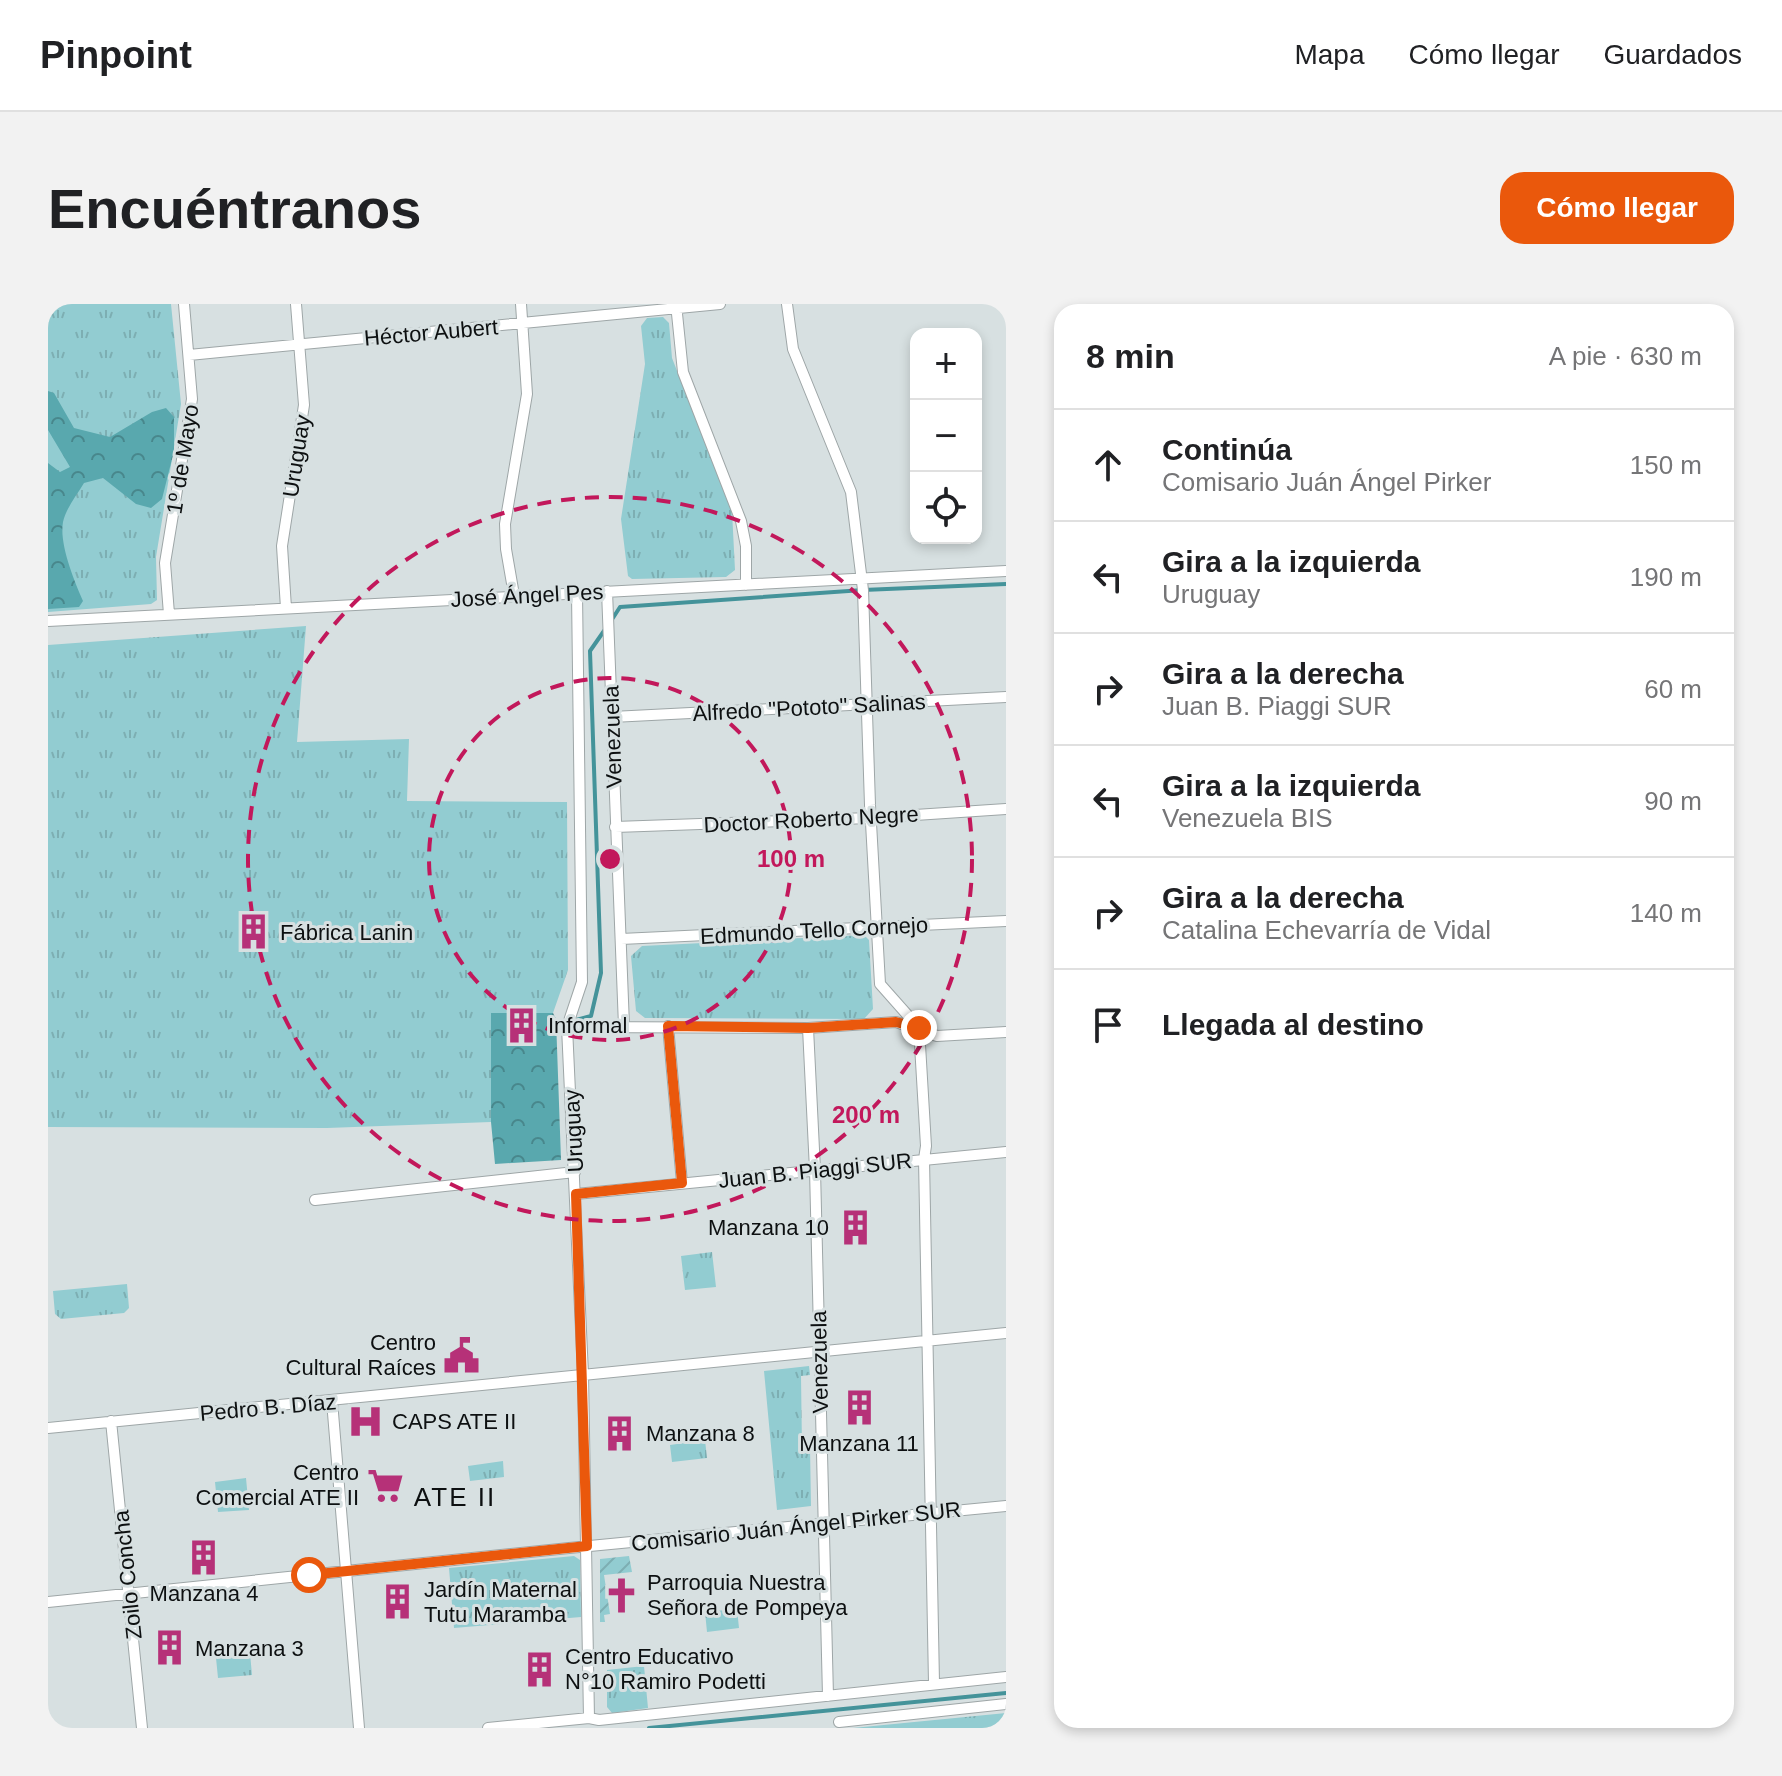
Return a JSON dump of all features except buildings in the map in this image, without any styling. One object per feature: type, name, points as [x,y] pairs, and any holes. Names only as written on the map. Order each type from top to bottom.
[{"type":"street","name":"1º de Mayo","points":[[169,614],[165,563],[192,399],[184,304]]},
{"type":"street","name":"Uruguay","points":[[286,608],[282,546],[304,405],[296,304]]},
{"type":"street","points":[[514,595],[505,524],[527,394],[521,304]]},
{"type":"street","name":"Héctor Aubert","points":[[189,355],[720,304]]},
{"type":"street","points":[[787,304],[793,349],[851,492],[863,590],[865,705],[880,984],[919,1028],[926,1146],[934,1683]]},
{"type":"street","points":[[676,306],[683,372],[741,521],[746,546],[746,585]]},
{"type":"street","name":"José Ángel Pes","points":[[48,621],[1006,571]]},
{"type":"street","name":"Venezuela","points":[[607,591],[624,1026]]},
{"type":"street","name":"Uruguay","points":[[577,593],[582,982],[567,1027],[583,1374],[589,1718]]},
{"type":"street","name":"Alfredo \"Pototo\" Salinas","points":[[612,717],[1006,697]]},
{"type":"street","name":"Doctor Roberto Negre","points":[[615,827],[870,818],[1006,809]]},
{"type":"street","name":"Edmundo Tello Cornejo","points":[[621,939],[1006,921]]},
{"type":"street","points":[[567,1027],[808,1028],[896,1022],[937,1036],[1006,1032]]},
{"type":"street","points":[[668,1026],[682,1183]]},
{"type":"street","name":"Venezuela","points":[[808,1028],[815,1170],[828,1696]]},
{"type":"street","name":"Juan B. Piaggi SUR","points":[[576,1194],[1006,1152]]},
{"type":"street","points":[[315,1200],[575,1172]]},
{"type":"street","name":"Pedro B. Díaz","points":[[48,1428],[1006,1333]]},
{"type":"street","points":[[332,1401],[359,1728]]},
{"type":"street","name":"Zoilo Concha","points":[[111,1421],[142,1728]]},
{"type":"street","name":"Comisario Juán Ángel Pirker SUR","points":[[48,1602],[1006,1506]]},
{"type":"street","points":[[488,1728],[1006,1677]]},
{"type":"street","points":[[839,1722],[1006,1704]]},
{"type":"street","points":[[659,1713],[660,1728]]},
{"type":"green space","points":[[48,304],[171,304],[181,404],[156,557],[157,600],[151,604],[48,612]]},
{"type":"green space","points":[[663,317],[669,323],[672,358],[732,511],[735,570],[726,577],[632,579],[628,576],[621,519],[645,364],[641,326],[647,318]]},
{"type":"green space","points":[[48,391],[54,393],[74,428],[110,437],[152,412],[166,408],[174,417],[174,451],[162,499],[151,508],[136,504],[103,478],[84,483],[67,512],[63,522],[63,541],[83,601],[79,607],[48,609],[48,463],[60,472],[70,467],[48,430]]},
{"type":"green space","points":[[306,626],[297,742],[409,739],[407,801],[567,802],[568,970],[553,1013],[491,1014],[491,1122],[327,1128],[48,1127],[48,645]]},
{"type":"green space","points":[[864,935],[869,940],[873,1009],[864,1019],[645,1018],[636,1011],[631,956],[642,946]]},
{"type":"green space","points":[[491,1013],[553,1013],[556,1019],[561,1160],[495,1164],[491,1122]]},
{"type":"green space","points":[[712,1252],[716,1287],[685,1290],[681,1256]]},
{"type":"green space","points":[[127,1284],[129,1308],[124,1313],[61,1319],[55,1314],[53,1291]]},
{"type":"green space","points":[[809,1366],[810,1375],[801,1376],[802,1448],[810,1447],[811,1506],[777,1510],[764,1371]]},
{"type":"green space","points":[[705,1440],[707,1458],[672,1462],[670,1445]]},
{"type":"green space","points":[[503,1461],[504,1477],[470,1481],[468,1466]]},
{"type":"green space","points":[[246,1478],[249,1510],[218,1512],[215,1482]]},
{"type":"green space","points":[[574,1556],[580,1560],[581,1617],[454,1628],[449,1568]]},
{"type":"green space","points":[[629,1556],[632,1572],[604,1575],[610,1614],[604,1615],[605,1622],[600,1622],[600,1559]]},
{"type":"green space","points":[[737,1609],[739,1628],[707,1632],[705,1612]]},
{"type":"green space","points":[[250,1653],[252,1675],[218,1678],[216,1658]]},
{"type":"green space","points":[[644,1666],[648,1708],[612,1713],[607,1707],[607,1670]]},
{"type":"green space","points":[[1006,1713],[1006,1728],[853,1728]]},
{"type":"waterway","points":[[611,621],[620,607],[863,590],[1006,584]]},
{"type":"waterway","points":[[576,1020],[591,1016],[601,973],[590,651],[606,628]]},
{"type":"waterway","points":[[649,1728],[1006,1693]]},
{"type":"place","name":"Fábrica Lanin","points":[[254,932]]},
{"type":"place","name":"Informal","points":[[522,1025]]},
{"type":"place","name":"Manzana 10","points":[[855,1227]]},
{"type":"place","name":"Centro Cultural Raíces","points":[[462,1355]]},
{"type":"place","name":"Manzana 11","points":[[859,1407]]},
{"type":"place","name":"CAPS ATE II","points":[[366,1421]]},
{"type":"place","name":"Manzana 8","points":[[620,1433]]},
{"type":"place","name":"Centro Comercial ATE II","points":[[385,1485]]},
{"type":"place","name":"Manzana 4","points":[[204,1557]]},
{"type":"place","name":"Parroquia Nuestra Señora de Pompeya","points":[[621,1595]]},
{"type":"place","name":"Jardín Maternal Tutu Maramba","points":[[398,1602]]},
{"type":"place","name":"Manzana 3","points":[[169,1648]]},
{"type":"place","name":"Centro Educativo N°10 Ramiro Podetti","points":[[539,1669]]},
{"type":"district","name":"ATE II","points":[[455,1497]]},
{"type":"route","points":[[309,1575],[587,1546],[576,1194],[682,1183],[668,1026],[808,1028],[896,1022],[919,1028]]}]
